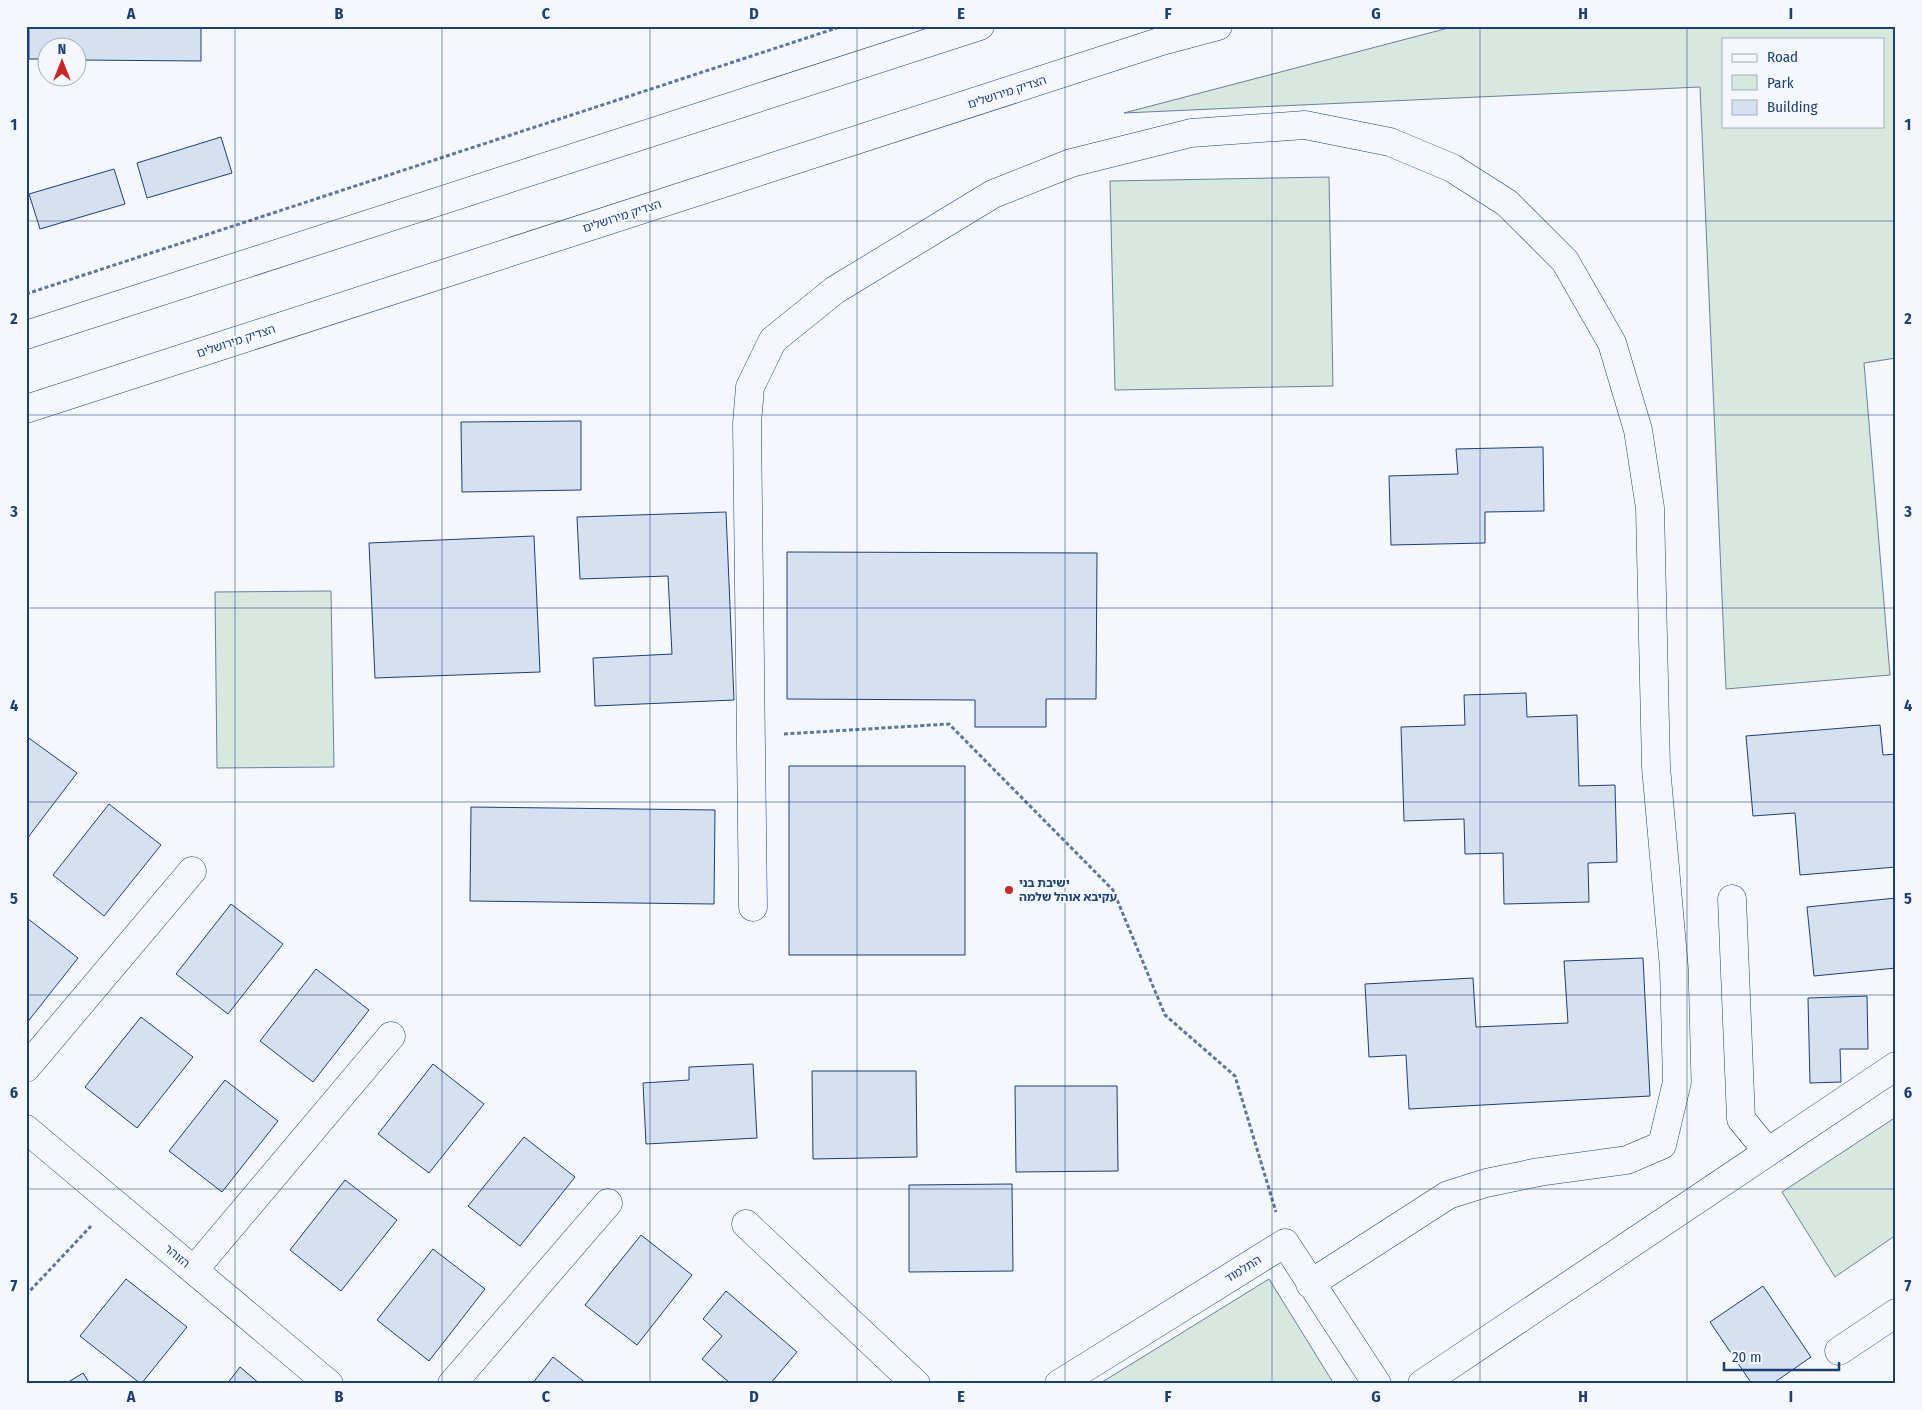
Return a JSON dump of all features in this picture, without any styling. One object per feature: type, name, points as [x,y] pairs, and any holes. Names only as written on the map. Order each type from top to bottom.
[{"type":"main road","points":[[26,335],[980,26]]},
{"type":"main road","name":"הצדיק מירושלים","points":[[26,409],[1152,44],[1218,26]]},
{"type":"main road","points":[[753,907],[747,424],[750,387],[773,340],[835,290],[993,194],[1071,163],[1191,134],[1306,125],[1390,142],[1452,168],[1507,203],[1565,261],[1612,343],[1638,430],[1650,508],[1656,767],[1674,968],[1677,1082],[1671,1114],[1662,1145],[1627,1160],[1539,1172],[1448,1195],[1310,1284]]},
{"type":"main road","points":[[26,1068],[192,871]]},
{"type":"main road","points":[[1732,899],[1741,1119],[1768,1152]]},
{"type":"main road","points":[[194,1270],[391,1036]]},
{"type":"main road","points":[[1422,1384],[1896,1066]]},
{"type":"main road","name":"הזוהר","points":[[26,1129],[329,1384]]},
{"type":"main road","points":[[452,1384],[608,1202]]},
{"type":"main road","points":[[746,1224],[903,1379]]},
{"type":"main road","points":[[1285,1243],[1377,1384]]},
{"type":"main road","name":"התלמוד","points":[[1059,1384],[1285,1243]]},
{"type":"main road","points":[[1839,1351],[1896,1313]]},
{"type":"path","points":[[26,294],[843,26]]},
{"type":"path","points":[[751,736],[948,724],[1113,890],[1165,1015],[1235,1076],[1285,1243]]},
{"type":"path","points":[[26,1295],[113,1202]]},
{"type":"green space","points":[[1456,26],[1896,26],[1896,358],[1864,363],[1890,675],[1726,689],[1700,87],[1124,113]]},
{"type":"green space","points":[[1329,177],[1333,386],[1115,390],[1110,181]]},
{"type":"green space","points":[[331,591],[334,767],[217,768],[215,592]]},
{"type":"green space","points":[[1896,1117],[1896,1235],[1835,1277],[1782,1192]]},
{"type":"green space","points":[[1269,1279],[1334,1384],[1099,1384]]},
{"type":"building","points":[[29,26],[201,26],[201,61],[88,60],[88,38],[38,38],[38,59],[29,59]]},
{"type":"building","points":[[221,137],[232,173],[147,198],[137,163]]},
{"type":"building","points":[[114,169],[125,204],[40,229],[29,194]]},
{"type":"building","points":[[581,421],[581,490],[462,492],[461,422]]},
{"type":"building","points":[[1543,447],[1544,511],[1485,512],[1485,543],[1391,545],[1389,476],[1458,474],[1456,449]]},
{"type":"building","points":[[726,512],[734,700],[595,706],[593,658],[672,654],[668,576],[580,579],[577,517]]},
{"type":"building","points":[[534,536],[540,672],[375,678],[369,543]]},
{"type":"building","points":[[787,552],[1097,553],[1096,699],[1046,699],[1046,727],[975,727],[975,700],[787,699]]},
{"type":"building","points":[[1526,693],[1527,717],[1577,715],[1579,786],[1615,785],[1617,862],[1588,863],[1589,902],[1504,904],[1503,853],[1465,854],[1464,819],[1404,821],[1401,727],[1465,725],[1464,695]]},
{"type":"building","points":[[1880,725],[1883,755],[1896,754],[1896,867],[1800,875],[1795,813],[1753,816],[1746,736]]},
{"type":"building","points":[[26,736],[77,773],[26,840]]},
{"type":"building","points":[[789,766],[965,766],[965,955],[789,955]]},
{"type":"building","points":[[109,804],[161,845],[104,916],[53,875]]},
{"type":"building","points":[[471,807],[715,810],[714,904],[470,901]]},
{"type":"building","points":[[1896,898],[1896,968],[1814,976],[1807,907]]},
{"type":"building","points":[[231,904],[283,944],[228,1014],[176,974]]},
{"type":"building","points":[[26,919],[78,958],[26,1024]]},
{"type":"building","points":[[1643,958],[1650,1096],[1409,1109],[1406,1055],[1369,1057],[1365,984],[1473,978],[1476,1027],[1568,1023],[1564,961]]},
{"type":"building","points":[[316,969],[369,1010],[313,1082],[260,1041]]},
{"type":"building","points":[[1867,996],[1868,1049],[1840,1049],[1841,1082],[1810,1083],[1808,998]]},
{"type":"building","points":[[141,1017],[193,1057],[137,1128],[85,1087]]},
{"type":"building","points":[[433,1064],[484,1104],[429,1173],[378,1134]]},
{"type":"building","points":[[753,1064],[757,1138],[646,1144],[643,1083],[689,1080],[689,1067]]},
{"type":"building","points":[[812,1071],[916,1071],[917,1157],[813,1159]]},
{"type":"building","points":[[225,1080],[278,1121],[222,1192],[169,1151]]},
{"type":"building","points":[[1015,1086],[1117,1086],[1118,1171],[1016,1172]]},
{"type":"building","points":[[524,1137],[575,1177],[520,1246],[468,1206]]},
{"type":"building","points":[[345,1180],[397,1220],[341,1291],[290,1250]]},
{"type":"building","points":[[1012,1184],[1013,1271],[909,1272],[909,1185]]},
{"type":"building","points":[[641,1235],[692,1275],[637,1345],[585,1305]]},
{"type":"building","points":[[433,1249],[485,1289],[429,1361],[377,1320]]},
{"type":"building","points":[[126,1279],[187,1327],[141,1384],[80,1336]]},
{"type":"building","points":[[1763,1286],[1811,1357],[1772,1384],[1752,1384],[1710,1322]]},
{"type":"building","points":[[726,1291],[797,1352],[770,1384],[731,1384],[702,1359],[722,1336],[703,1319]]},
{"type":"building","points":[[553,1357],[587,1384],[532,1384]]},
{"type":"building","points":[[240,1367],[260,1384],[227,1384]]},
{"type":"building","points":[[83,1373],[90,1384],[65,1384]]},
{"type":"place","name":"ישיבת בני עקיבא אוהל שלמה","points":[[1009,890]]}]
